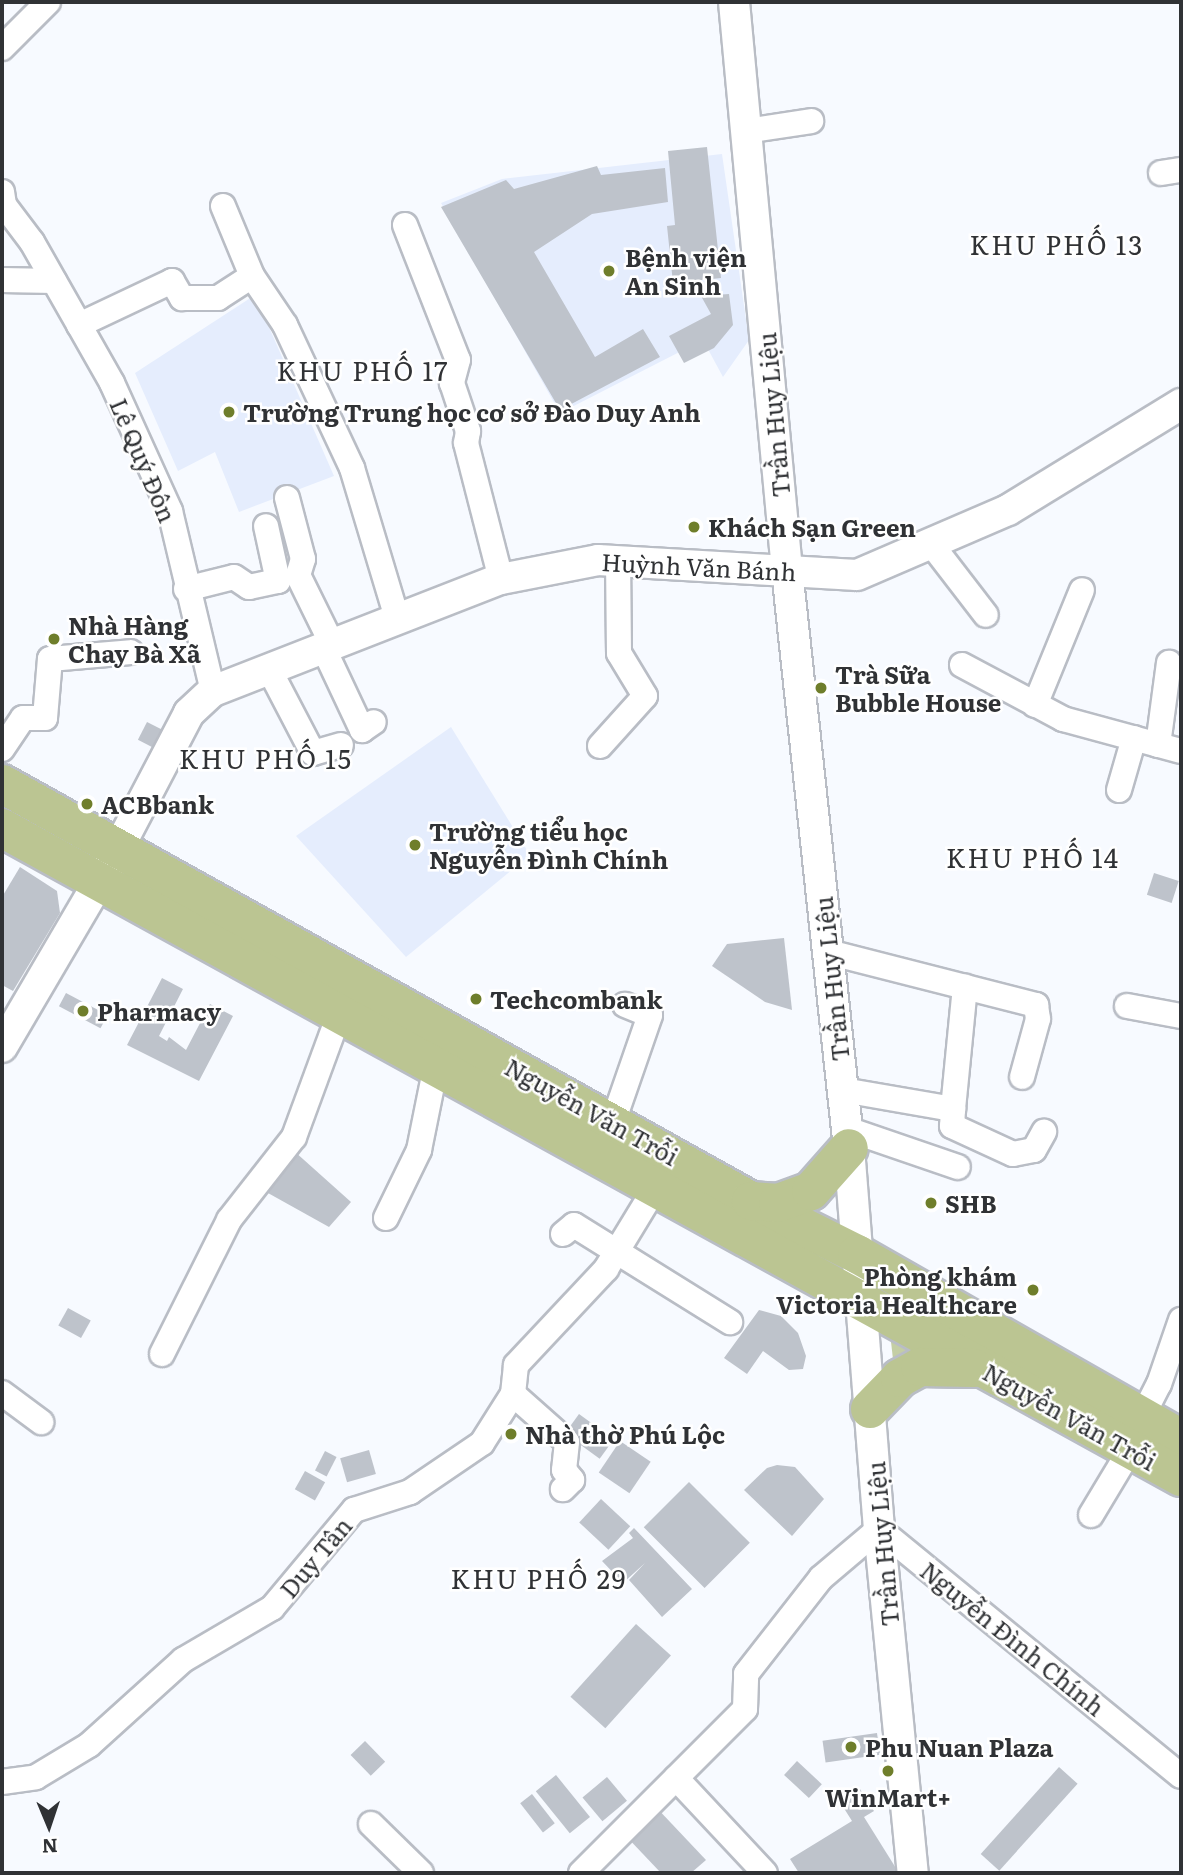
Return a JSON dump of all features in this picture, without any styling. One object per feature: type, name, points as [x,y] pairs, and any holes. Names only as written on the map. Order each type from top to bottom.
[{"type":"main road","name":"Nguyễn Văn Trỗi","points":[[2,784],[109,865],[340,1012],[859,1304],[984,1369],[1136,1433],[1181,1439]]},
{"type":"main road","name":"Nguyễn Văn Trỗi","points":[[2,828],[109,865],[613,1122],[751,1201],[857,1254],[1136,1433],[1181,1477]]},
{"type":"main road","points":[[751,1201],[778,1203],[811,1191],[848,1138]]},
{"type":"main road","points":[[870,1409],[900,1378],[920,1367],[984,1369]]},
{"type":"street","points":[[2,48],[48,2]]},
{"type":"street","name":"Trần Huy Liệu","points":[[734,2],[787,570],[848,1138],[859,1304],[913,1873]]},
{"type":"street","points":[[746,131],[811,121]]},
{"type":"street","name":"Lê Quý Ðôn","points":[[2,192],[4,205],[54,281],[136,430],[170,511],[213,691]]},
{"type":"street","points":[[223,206],[252,276],[285,325],[352,468],[397,618]]},
{"type":"street","points":[[405,225],[458,360],[452,383],[468,431],[466,443],[501,579]]},
{"type":"street","points":[[79,324],[172,281],[182,298],[218,298],[252,276]]},
{"type":"street","points":[[2,280],[54,281]]},
{"type":"street","name":"Huỳnh Văn Bánh","points":[[2,1046],[109,865],[190,713],[213,691],[501,579],[598,560],[857,575],[932,545],[1054,484],[1181,404]]},
{"type":"street","points":[[287,498],[303,559],[299,575],[362,730],[374,722]]},
{"type":"street","points":[[187,589],[234,577],[249,587],[278,581],[267,526]]},
{"type":"street","points":[[932,545],[986,615]]},
{"type":"street","points":[[600,746],[645,696],[619,653],[618,561]]},
{"type":"street","points":[[1035,705],[1082,590]]},
{"type":"street","points":[[2,749],[23,718],[46,718],[50,659],[131,652]]},
{"type":"street","points":[[962,665],[1063,719],[1170,748],[1169,663]]},
{"type":"street","points":[[269,669],[313,753],[341,745]]},
{"type":"street","points":[[1119,790],[1134,738]]},
{"type":"street","points":[[828,952],[1035,1005],[1038,1018],[1022,1077]]},
{"type":"street","points":[[965,987],[952,1126],[1013,1154],[1034,1150],[1044,1132]]},
{"type":"street","points":[[613,1122],[658,1019],[625,1005]]},
{"type":"street","points":[[1127,1006],[1181,1016]]},
{"type":"street","points":[[162,1354],[229,1220],[294,1137],[340,1012]]},
{"type":"street","points":[[386,1218],[419,1150],[436,1066]]},
{"type":"street","points":[[843,1090],[953,1109]]},
{"type":"street","points":[[848,1138],[958,1167]]},
{"type":"street","name":"Duy Tân","points":[[2,1782],[36,1777],[89,1745],[183,1660],[272,1608],[354,1510],[410,1492],[441,1474],[482,1443],[513,1394],[516,1365],[619,1253],[654,1189]]},
{"type":"street","points":[[563,1234],[574,1225],[730,1322]]},
{"type":"street","points":[[1091,1515],[1136,1433],[1159,1384],[1181,1320]]},
{"type":"street","points":[[2,1393],[41,1422]]},
{"type":"street","points":[[513,1394],[567,1442],[564,1469],[572,1480],[563,1489]]},
{"type":"street","points":[[581,1873],[746,1709],[746,1675],[821,1578],[879,1529]]},
{"type":"street","name":"Nguyễn Đình Chính","points":[[879,1529],[1181,1776]]},
{"type":"street","points":[[676,1778],[765,1873]]},
{"type":"street","points":[[371,1824],[421,1873]]},
{"type":"shaded area","name":"Bệnh viện An Sinh","points":[[722,154],[749,340],[723,377],[703,340],[560,413],[441,203],[502,179]]},
{"type":"shaded area","name":"Trường Trung học cơ sở Đào Duy Anh","points":[[255,295],[334,476],[239,512],[215,452],[178,471],[135,373]]},
{"type":"shaded area","name":"Trường tiểu học Nguyễn Đình Chính","points":[[451,727],[530,855],[406,957],[296,836]]},
{"type":"green space","points":[[890,1333],[923,1352],[894,1368]]},
{"type":"building","points":[[707,147],[721,278],[673,283],[667,226],[675,225],[668,151]]},
{"type":"building","name":"Bệnh viện An Sinh","points":[[597,166],[601,175],[665,168],[668,202],[592,214],[534,252],[595,357],[643,329],[660,357],[560,410],[441,207],[506,180],[514,189]]},
{"type":"building","points":[[729,294],[733,325],[714,348],[684,363],[669,336],[711,314],[701,296]]},
{"type":"building","points":[[147,722],[169,733],[160,751],[138,740]]},
{"type":"building","points":[[20,867],[57,891],[60,913],[13,991],[2,985],[2,897]]},
{"type":"building","points":[[1154,873],[1179,881],[1172,903],[1147,895]]},
{"type":"building","points":[[784,938],[792,1010],[765,1002],[712,966],[727,944]]},
{"type":"building","points":[[162,978],[183,989],[159,1036],[167,1041],[169,1037],[186,1050],[210,1004],[233,1016],[199,1081],[127,1045]]},
{"type":"building","name":"Pharmacy","points":[[66,993],[107,1015],[100,1028],[59,1006]]},
{"type":"building","points":[[294,1151],[351,1202],[329,1227],[259,1188]]},
{"type":"building","points":[[68,1308],[91,1321],[81,1338],[58,1325]]},
{"type":"building","points":[[759,1310],[781,1316],[798,1333],[806,1356],[803,1369],[789,1370],[763,1351],[747,1374],[724,1358]]},
{"type":"building","points":[[579,1414],[614,1439],[600,1459],[565,1433]]},
{"type":"building","points":[[620,1441],[651,1462],[629,1493],[599,1473]]},
{"type":"building","points":[[369,1450],[376,1474],[347,1482],[340,1458]]},
{"type":"building","points":[[325,1451],[337,1457],[327,1477],[315,1471]]},
{"type":"building","points":[[777,1465],[795,1467],[824,1499],[792,1536],[744,1490],[767,1468]]},
{"type":"building","points":[[305,1471],[325,1482],[315,1501],[295,1489]]},
{"type":"building","points":[[689,1482],[750,1543],[705,1588],[644,1527]]},
{"type":"building","points":[[601,1499],[630,1526],[608,1550],[579,1522]]},
{"type":"building","points":[[634,1528],[692,1589],[662,1617],[629,1580],[645,1563],[623,1583],[602,1561],[633,1538],[629,1533]]},
{"type":"building","points":[[636,1624],[671,1655],[605,1728],[570,1697]]},
{"type":"building","name":"Phu Nuan Plaza","points":[[877,1733],[880,1755],[826,1762],[823,1741]]},
{"type":"building","points":[[365,1741],[385,1762],[371,1776],[351,1755]]},
{"type":"building","points":[[797,1761],[822,1784],[809,1798],[784,1775]]},
{"type":"building","points":[[1059,1767],[1078,1784],[999,1871],[981,1854]]},
{"type":"building","points":[[556,1775],[590,1817],[570,1833],[536,1791]]},
{"type":"building","points":[[607,1777],[627,1801],[602,1821],[582,1798]]},
{"type":"building","points":[[860,1789],[874,1811],[864,1817],[899,1873],[799,1873],[790,1859],[852,1821],[840,1802]]},
{"type":"building","points":[[532,1794],[555,1823],[543,1832],[520,1803]]},
{"type":"building","points":[[654,1805],[706,1860],[691,1873],[661,1873],[624,1834]]},
{"type":"place","name":"Bệnh viện An Sinh","points":[[609,271]]},
{"type":"place","name":"Trường Trung học cơ sở Đào Duy Anh","points":[[229,412]]},
{"type":"place","name":"Khách Sạn Green","points":[[694,527]]},
{"type":"place","name":"Nhà Hàng Chay Bà Xã","points":[[54,639]]},
{"type":"place","name":"Trà Sữa Bubble House","points":[[821,688]]},
{"type":"place","name":"ACBbank","points":[[87,804]]},
{"type":"place","name":"Trường tiểu học Nguyễn Đình Chính","points":[[415,845]]},
{"type":"place","name":"Techcombank","points":[[476,999]]},
{"type":"place","name":"Pharmacy","points":[[83,1011]]},
{"type":"place","name":"SHB","points":[[931,1203]]},
{"type":"place","name":"Phòng khám Victoria Healthcare","points":[[1033,1290]]},
{"type":"place","name":"Nhà thờ Phú Lộc","points":[[511,1434]]},
{"type":"place","name":"Phu Nuan Plaza","points":[[851,1747]]},
{"type":"place","name":"WinMart+","points":[[888,1771]]},
{"type":"district","name":"KHU PHỐ 13","points":[[1057,244]]},
{"type":"district","name":"KHU PHỐ 17","points":[[363,370]]},
{"type":"district","name":"KHU PHỐ 15","points":[[266,758]]},
{"type":"district","name":"KHU PHỐ 14","points":[[1033,857]]},
{"type":"district","name":"KHU PHỐ 29","points":[[539,1578]]}]
